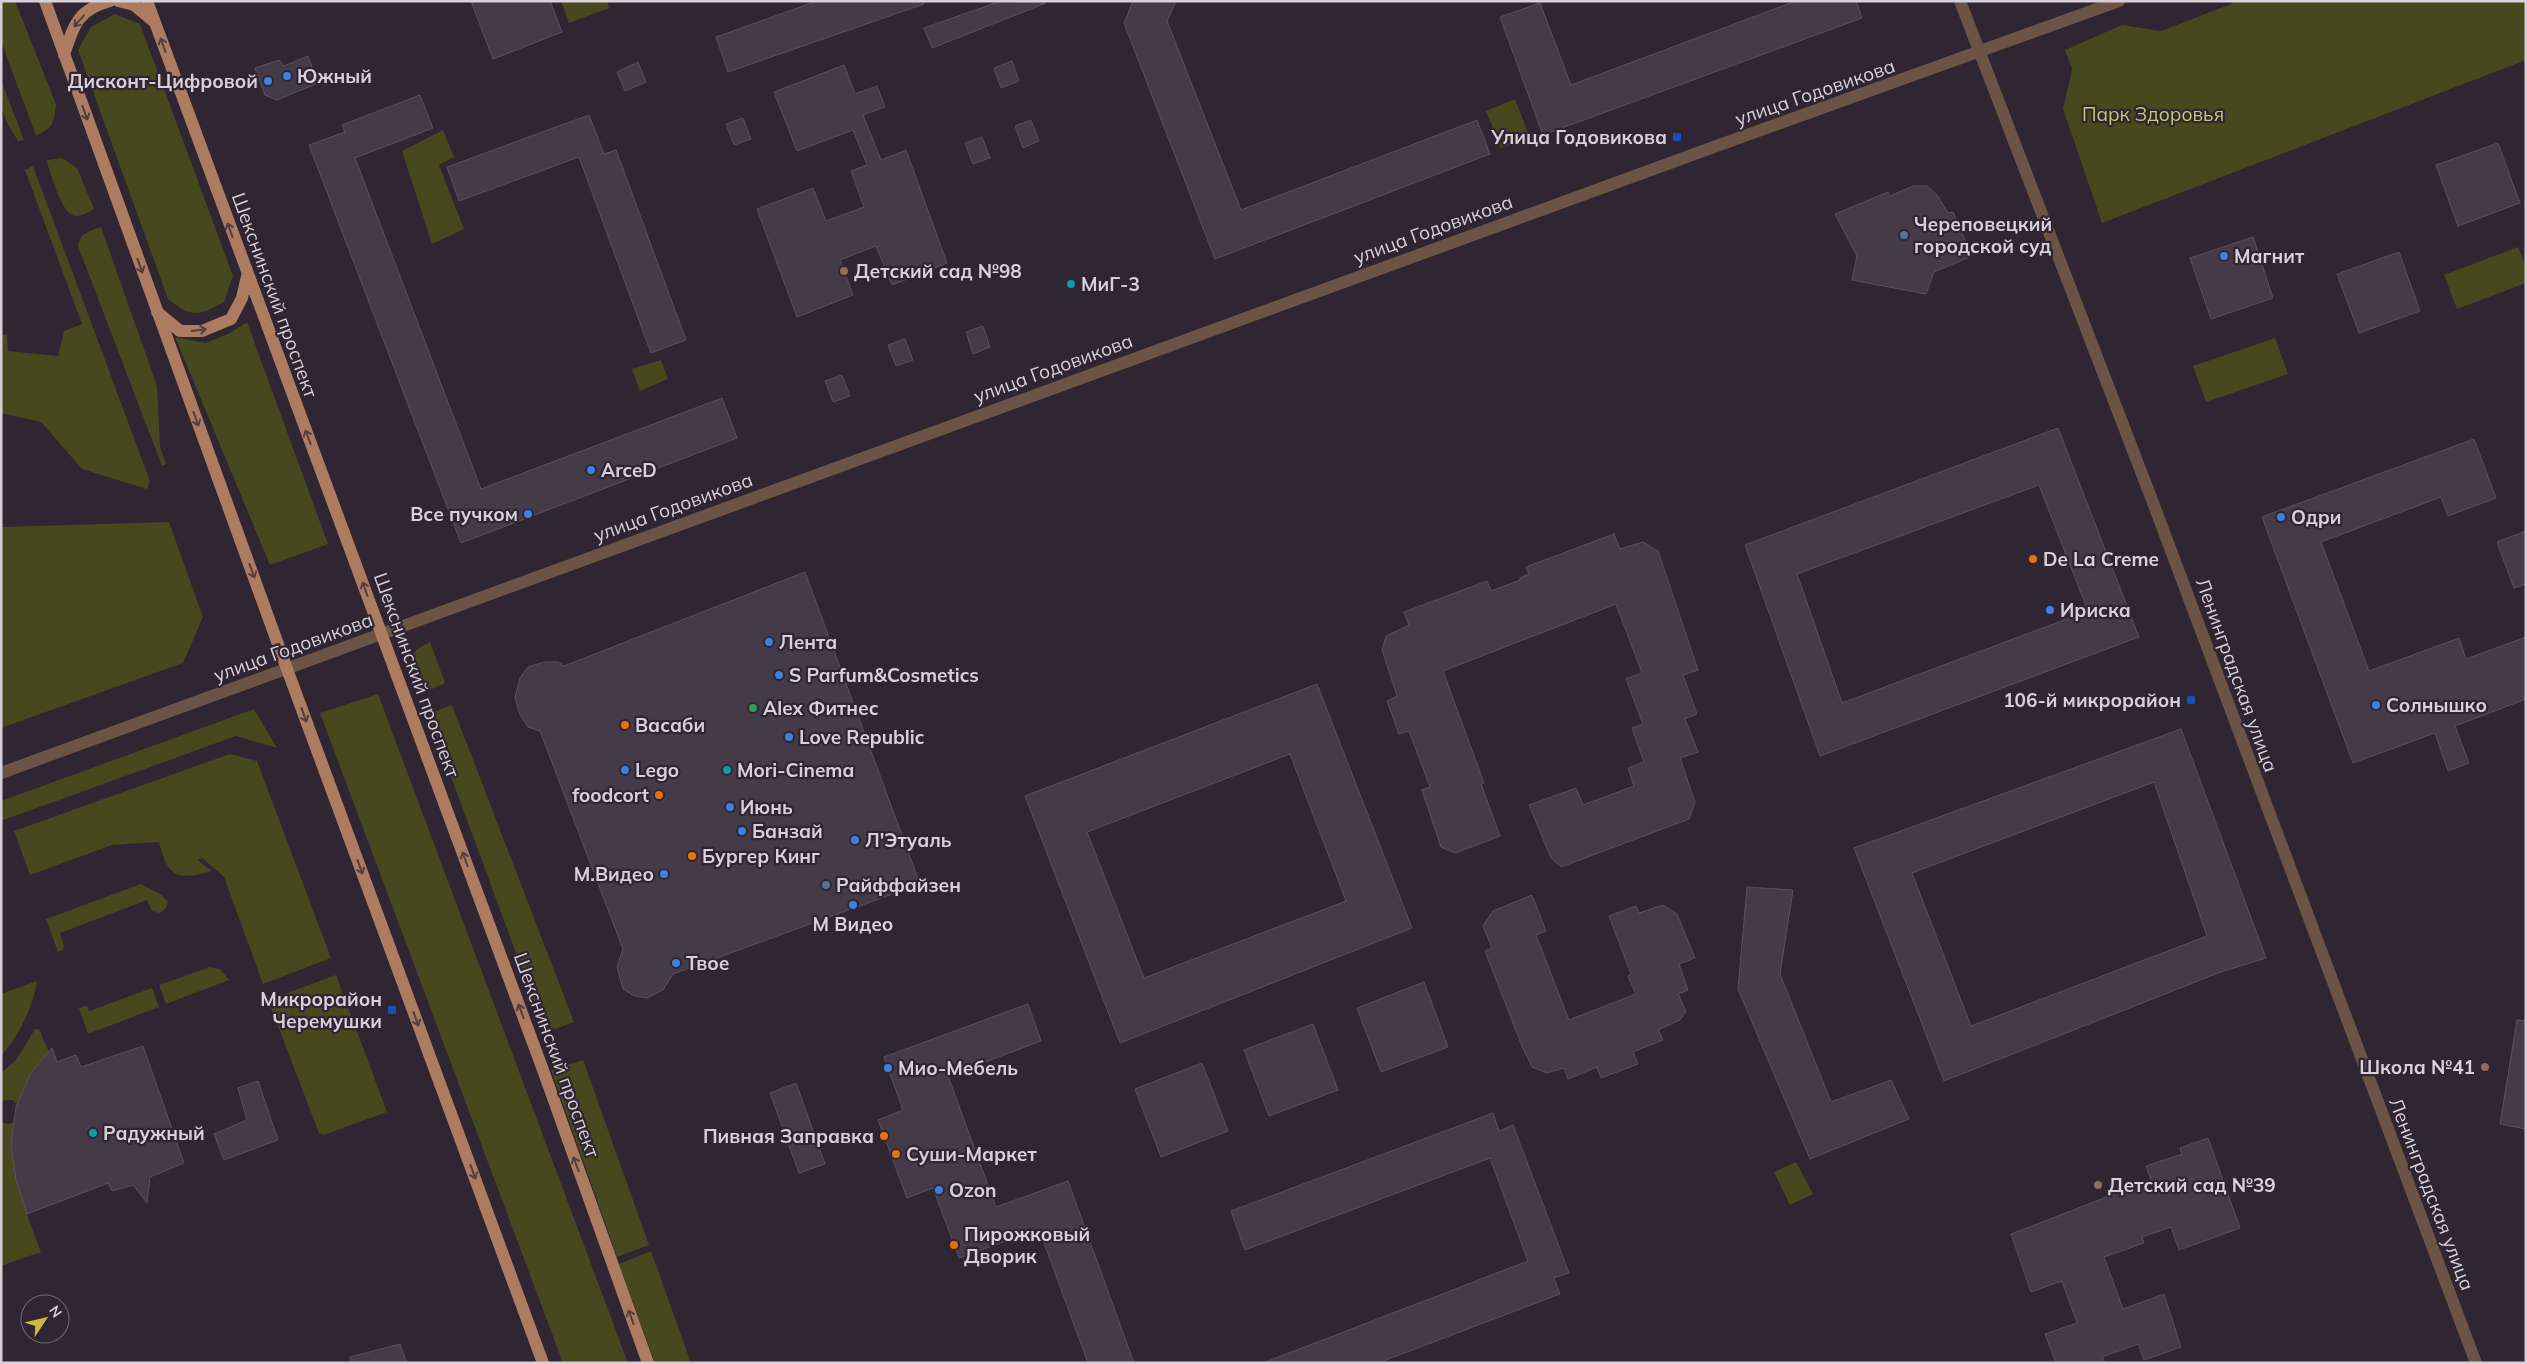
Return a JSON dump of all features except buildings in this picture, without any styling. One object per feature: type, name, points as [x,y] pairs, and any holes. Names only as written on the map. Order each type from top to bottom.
[{"type":"main road","points":[[45,1],[287,669],[543,1363]]},
{"type":"main road","points":[[64,55],[73,26],[91,6],[110,1]]},
{"type":"main road","points":[[118,1],[134,5],[155,23]]},
{"type":"main road","name":"Шекснинский проспект","points":[[147,1],[247,276],[543,1070],[648,1363]]},
{"type":"main road","points":[[157,312],[180,331],[202,331],[231,319],[242,298],[247,276]]},
{"type":"street","name":"Ленинградская улица","points":[[1960,1],[2152,500],[2476,1363]]},
{"type":"street","name":"улица Годовикова","points":[[1,773],[1694,154],[2118,1]]},
{"type":"green space","points":[[1,1],[15,1],[56,104],[52,124],[36,136],[1,41]]},
{"type":"green space","points":[[561,1],[607,1],[609,8],[569,23]]},
{"type":"green space","name":"Парк Здоровья","points":[[2233,1],[2526,1],[2526,60],[2102,223],[2063,109],[2072,69],[2065,50],[2122,25],[2161,31],[2231,4]]},
{"type":"green space","points":[[115,14],[140,24],[233,276],[224,302],[208,310],[195,313],[189,312],[168,299],[78,50],[91,27]]},
{"type":"green space","points":[[1,80],[24,140],[18,141],[5,118],[1,99]]},
{"type":"green space","points":[[1515,99],[1530,138],[1501,148],[1486,111]]},
{"type":"green space","points":[[443,130],[454,157],[439,165],[464,229],[432,244],[402,151]]},
{"type":"green space","points":[[62,158],[77,168],[94,209],[82,215],[75,216],[70,214],[65,208],[57,192],[46,160]]},
{"type":"green space","points":[[33,166],[150,481],[147,489],[82,469],[41,422],[1,413],[1,334],[7,335],[8,351],[58,356],[64,331],[82,324],[25,170]]},
{"type":"green space","points":[[101,227],[157,386],[160,447],[166,464],[162,466],[78,246],[83,235]]},
{"type":"green space","points":[[2518,247],[2526,266],[2526,283],[2457,309],[2444,275]]},
{"type":"green space","points":[[247,322],[328,544],[270,565],[175,337],[206,343],[230,333]]},
{"type":"green space","points":[[2275,338],[2288,374],[2206,402],[2193,366]]},
{"type":"green space","points":[[661,360],[668,379],[640,391],[632,369]]},
{"type":"green space","points":[[169,522],[203,617],[183,663],[1,728],[1,527]]},
{"type":"green space","points":[[430,642],[445,683],[419,695],[411,670],[411,658],[421,647]]},
{"type":"green space","points":[[378,694],[628,1363],[563,1363],[320,713]]},
{"type":"green space","points":[[452,705],[574,1022],[555,1029],[541,1021],[428,714]]},
{"type":"green space","points":[[254,709],[277,748],[236,736],[1,821],[1,801]]},
{"type":"green space","points":[[230,754],[257,761],[331,958],[263,984],[224,877],[202,858],[197,860],[212,871],[190,876],[176,874],[170,870],[166,863],[159,842],[112,845],[30,875],[14,831]]},
{"type":"green space","points":[[141,884],[162,895],[168,902],[166,908],[160,913],[152,911],[147,900],[60,933],[64,945],[63,950],[58,952],[46,919]]},
{"type":"green space","points":[[210,967],[220,969],[229,980],[166,1004],[159,985]]},
{"type":"green space","points":[[336,975],[387,1112],[324,1135],[319,1133],[268,1000]]},
{"type":"green space","points":[[37,981],[24,1021],[14,1040],[1,1056],[1,994]]},
{"type":"green space","points":[[152,988],[159,1007],[88,1034],[79,1008],[87,1006],[89,1011]]},
{"type":"green space","points":[[35,1029],[39,1029],[49,1052],[31,1073],[17,1104],[12,1100],[1,1102],[1,1073],[16,1060]]},
{"type":"green space","points":[[583,1060],[649,1245],[617,1257],[551,1070]]},
{"type":"green space","points":[[1,1122],[7,1124],[14,1122],[14,1156],[19,1188],[41,1252],[1,1266]]},
{"type":"green space","points":[[1796,1162],[1813,1194],[1790,1205],[1774,1172]]},
{"type":"green space","points":[[651,1251],[691,1363],[655,1363],[619,1264]]},
{"type":"place","name":"Южный","points":[[287,76]]},
{"type":"place","name":"Дисконт-Цифровой","points":[[268,81]]},
{"type":"place","name":"Улица Годовикова","points":[[1677,137]]},
{"type":"place","name":"Череповецкий городской суд","points":[[1904,235]]},
{"type":"place","name":"Магнит","points":[[2224,256]]},
{"type":"place","name":"Детский сад №98","points":[[844,271]]},
{"type":"place","name":"МиГ-3","points":[[1071,284]]},
{"type":"place","name":"ArceD","points":[[591,470]]},
{"type":"place","name":"Все пучком","points":[[528,514]]},
{"type":"place","name":"Одри","points":[[2281,517]]},
{"type":"place","name":"De La Creme","points":[[2033,559]]},
{"type":"place","name":"Ириска","points":[[2050,610]]},
{"type":"place","name":"Лента","points":[[769,642]]},
{"type":"place","name":"S Parfum&Cosmetics","points":[[779,675]]},
{"type":"place","name":"106-й микрорайон","points":[[2191,700]]},
{"type":"place","name":"Солнышко","points":[[2376,705]]},
{"type":"place","name":"Alex Фитнес","points":[[753,708]]},
{"type":"place","name":"Васаби","points":[[625,725]]},
{"type":"place","name":"Love Republic","points":[[789,737]]},
{"type":"place","name":"Lego","points":[[625,770]]},
{"type":"place","name":"Mori-Cinema","points":[[727,770]]},
{"type":"place","name":"foodcort","points":[[659,795]]},
{"type":"place","name":"Июнь","points":[[730,807]]},
{"type":"place","name":"Банзай","points":[[742,831]]},
{"type":"place","name":"Л'Этуаль","points":[[855,840]]},
{"type":"place","name":"Бургер Кинг","points":[[692,856]]},
{"type":"place","name":"М.Видео","points":[[664,874]]},
{"type":"place","name":"Райффайзен","points":[[826,885]]},
{"type":"place","name":"М Видео","points":[[853,905]]},
{"type":"place","name":"Твое","points":[[676,963]]},
{"type":"place","name":"Микрорайон Черемушки","points":[[392,1010]]},
{"type":"place","name":"Школа №41","points":[[2485,1067]]},
{"type":"place","name":"Мио-Мебель","points":[[888,1068]]},
{"type":"place","name":"Радужный","points":[[93,1133]]},
{"type":"place","name":"Пивная Заправка","points":[[884,1136]]},
{"type":"place","name":"Суши-Маркет","points":[[896,1154]]},
{"type":"place","name":"Детский сад №39","points":[[2098,1185]]},
{"type":"place","name":"Ozon","points":[[939,1190]]},
{"type":"place","name":"Пирожковый Дворик","points":[[954,1245]]}]
